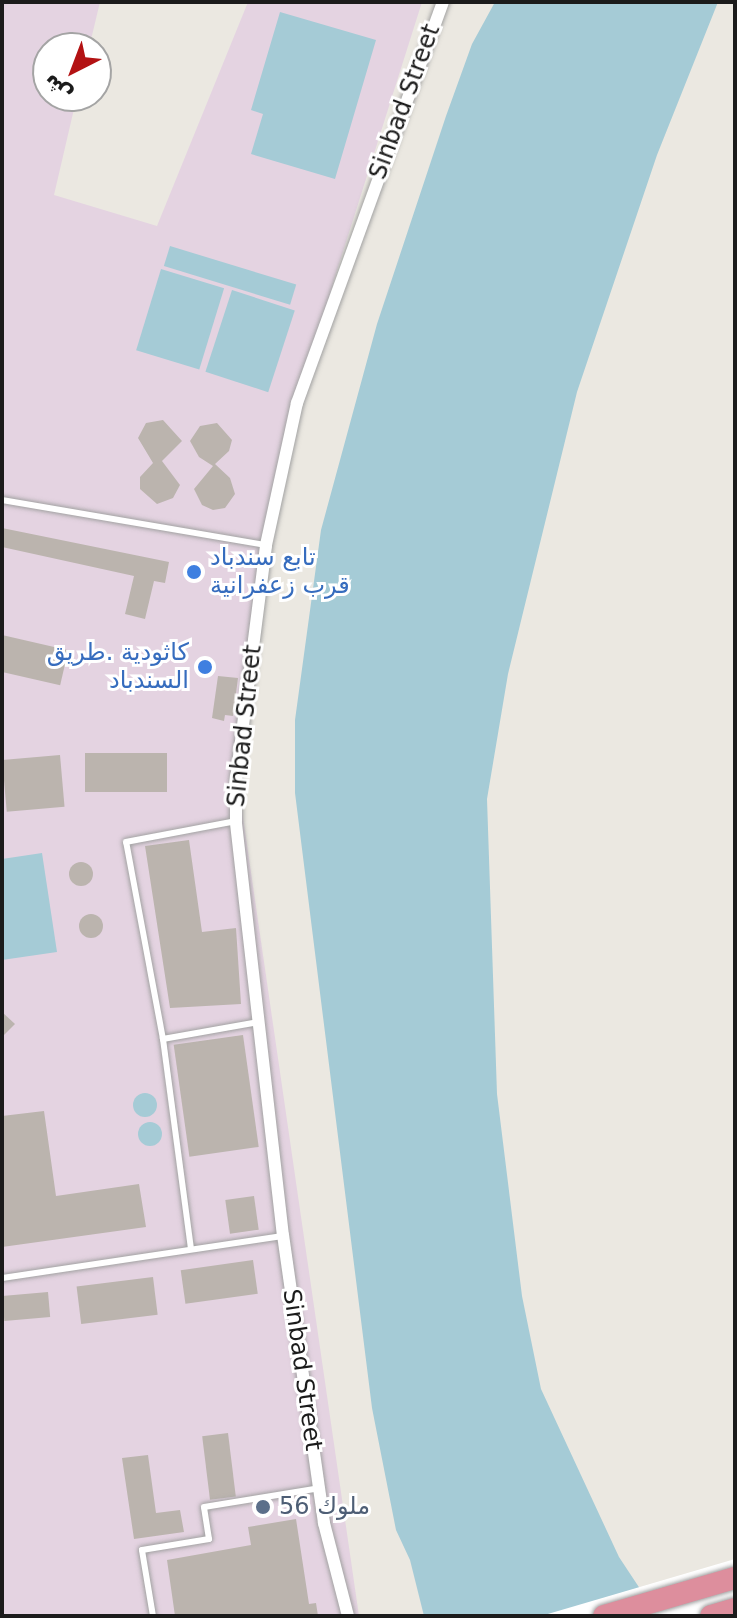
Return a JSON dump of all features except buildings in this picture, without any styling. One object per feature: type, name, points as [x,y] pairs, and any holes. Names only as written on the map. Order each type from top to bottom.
[{"type":"highway","points":[[604,1616],[735,1578]]},
{"type":"highway","points":[[711,1616],[735,1609]]},
{"type":"street","name":"Sinbad Street","points":[[348,1616],[320,1488],[283,1236],[236,821],[238,761],[266,545],[297,403],[443,2]]},
{"type":"lane","points":[[2,500],[266,545]]},
{"type":"lane","points":[[191,1249],[163,1039],[126,842],[236,821]]},
{"type":"lane","points":[[163,1039],[258,1022]]},
{"type":"lane","points":[[2,1278],[283,1236]]},
{"type":"lane","points":[[153,1616],[142,1550],[209,1539],[204,1507],[320,1488]]},
{"type":"shaded area","points":[[2,2],[100,2],[93,32],[32,32],[32,112],[73,112],[54,195],[157,226],[248,2],[422,2],[334,280],[270,530],[237,776],[359,1616],[2,1616]]},
{"type":"water","points":[[495,2],[718,2],[657,155],[577,392],[508,674],[487,799],[497,1094],[522,1296],[541,1389],[619,1557],[658,1616],[424,1616],[410,1560],[396,1530],[372,1408],[295,793],[295,720],[321,530],[377,324],[472,44]]},
{"type":"water","points":[[280,12],[376,40],[335,179],[251,154],[263,114],[251,110]]},
{"type":"water","points":[[170,246],[296,285],[290,305],[164,266]]},
{"type":"water","points":[[161,269],[224,288],[199,370],[136,350]]},
{"type":"water","points":[[232,290],[295,310],[268,392],[205,372]]},
{"type":"water","points":[[42,853],[57,952],[2,960],[2,859]]},
{"type":"water","points":[[145,1093],[156,1100],[157,1105],[150,1116],[145,1117],[134,1110],[133,1105],[140,1094]]},
{"type":"water","points":[[150,1122],[161,1129],[162,1134],[155,1145],[150,1146],[139,1139],[138,1134],[145,1123]]},
{"type":"pier","points":[[735,1559],[735,1616],[541,1616]]},
{"type":"place","name":"تابع سندباد قرب زعفرانية","points":[[194,572]]},
{"type":"place","name":"كاثودية .طريق السندباد","points":[[205,667]]},
{"type":"place","name":"ملوك 56","points":[[263,1507]]}]
